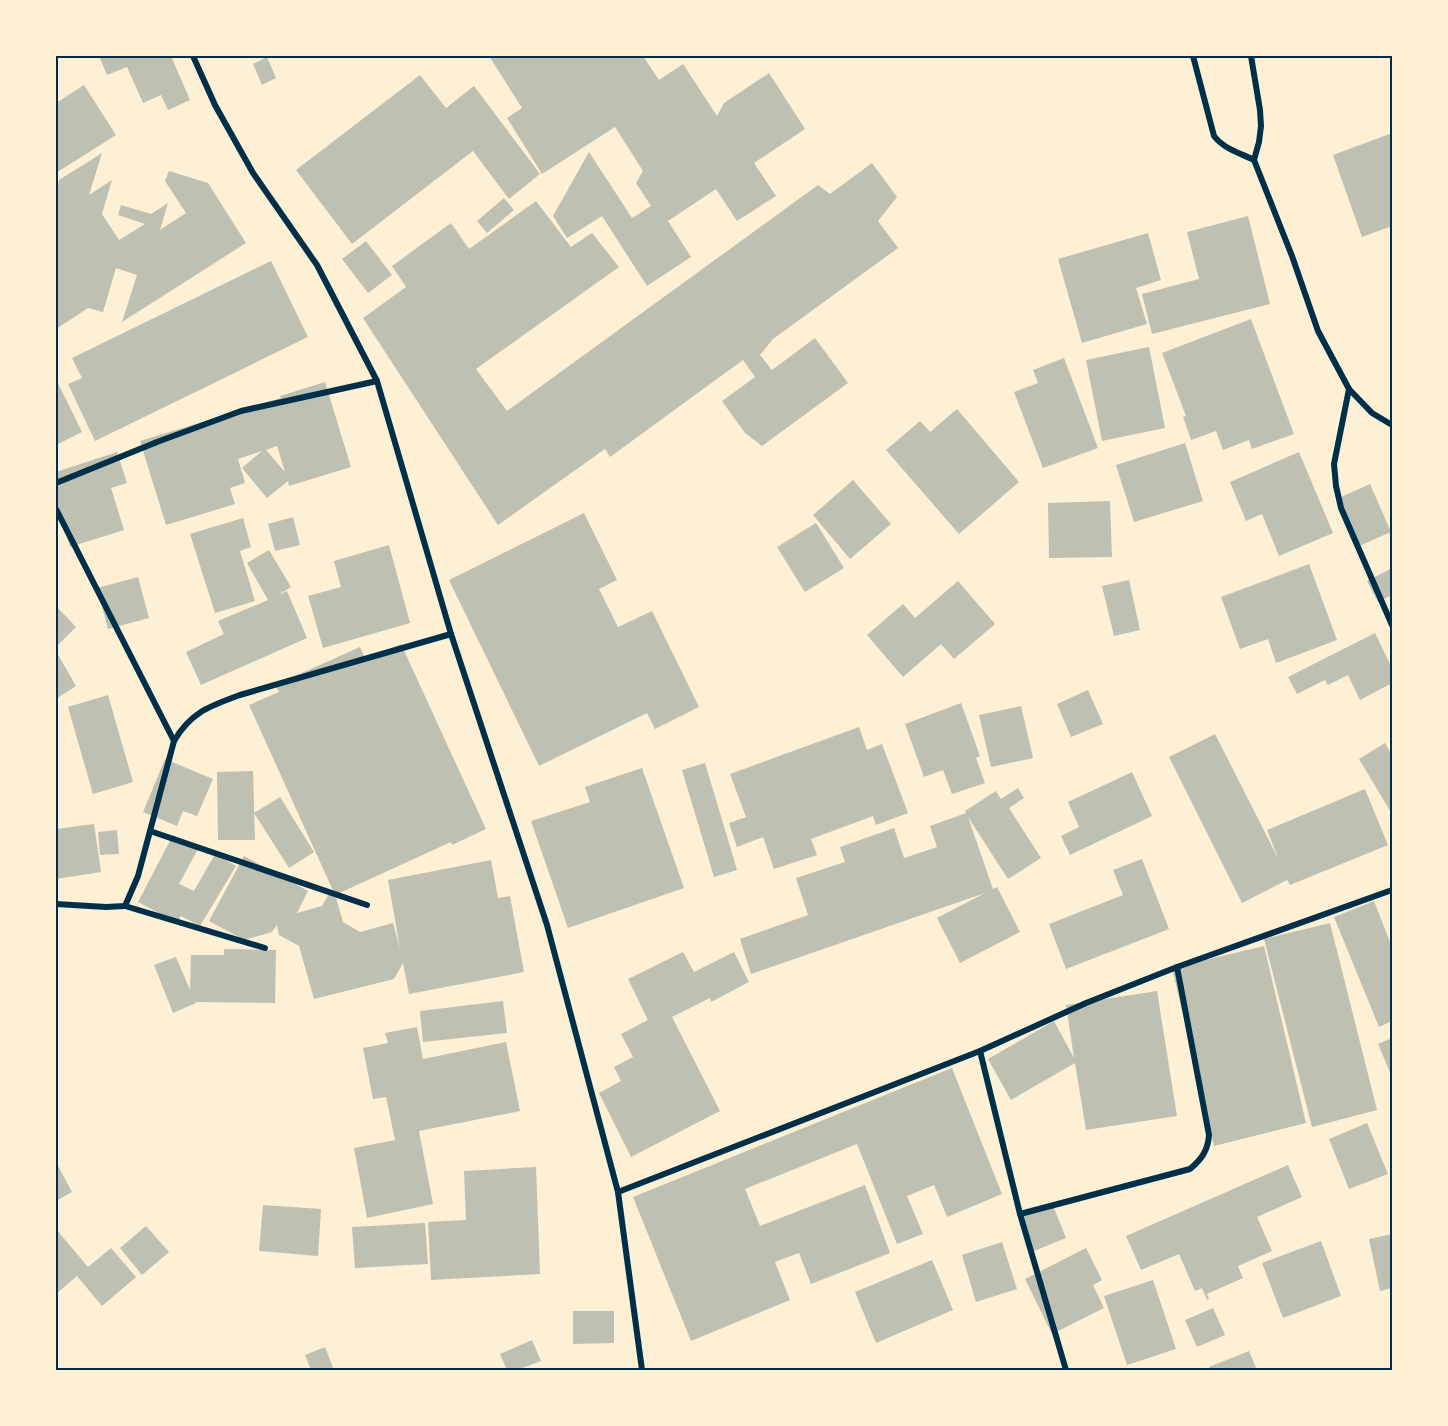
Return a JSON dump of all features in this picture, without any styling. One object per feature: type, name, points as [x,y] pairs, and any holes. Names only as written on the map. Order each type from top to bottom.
[{"type":"street","points":[[193,56],[215,105],[253,173],[317,265],[377,381],[451,634],[547,925],[618,1192],[642,1371]]},
{"type":"street","points":[[1192,56],[1214,136],[1219,143],[1254,160]]},
{"type":"street","points":[[1251,56],[1261,126],[1254,160],[1292,256],[1318,331],[1349,389],[1372,413],[1392,425]]},
{"type":"street","points":[[56,483],[241,411],[377,381]]},
{"type":"street","points":[[1349,389],[1334,464],[1336,486],[1341,508],[1392,626]]},
{"type":"street","points":[[56,509],[174,741]]},
{"type":"street","points":[[125,906],[138,876],[174,741],[193,717],[210,706],[240,694],[451,634]]},
{"type":"street","points":[[150,831],[367,905]]},
{"type":"street","points":[[618,1192],[980,1051],[1086,1003],[1177,967],[1392,890]]},
{"type":"street","points":[[56,904],[125,906],[265,948]]},
{"type":"street","points":[[1020,1214],[1190,1168],[1201,1160],[1209,1145],[1209,1135],[1177,967]]},
{"type":"street","points":[[980,1051],[1020,1214],[1066,1371]]},
{"type":"building","points":[[99,56],[171,56],[190,100],[168,110],[161,95],[143,103],[127,67],[107,75]]},
{"type":"building","points":[[489,56],[643,56],[659,80],[683,64],[717,116],[724,103],[769,73],[805,129],[754,163],[776,196],[737,221],[716,189],[668,221],[691,257],[647,286],[602,216],[567,238],[553,216],[589,152],[632,218],[651,206],[636,183],[643,171],[615,127],[542,174],[507,118],[522,108]]},
{"type":"building","points":[[267,57],[276,78],[262,85],[253,64]]},
{"type":"building","points":[[420,75],[446,108],[474,86],[540,174],[509,199],[473,151],[352,244],[296,170]]},
{"type":"building","points":[[84,85],[116,135],[56,173],[56,103]]},
{"type":"building","points":[[1392,133],[1392,226],[1362,237],[1333,155]]},
{"type":"building","points":[[102,153],[89,195],[112,180],[102,214],[119,240],[145,224],[118,215],[121,205],[151,214],[168,203],[160,230],[186,213],[165,181],[169,171],[208,183],[246,243],[122,322],[137,275],[116,268],[103,312],[88,308],[56,329],[56,191],[59,180]]},
{"type":"building","points":[[872,163],[897,197],[878,221],[898,248],[773,339],[760,355],[772,370],[815,338],[848,383],[762,446],[745,433],[722,401],[755,377],[743,360],[610,457],[605,449],[498,525],[363,318],[406,287],[392,266],[451,223],[469,249],[536,201],[571,247],[592,233],[619,267],[476,369],[507,411],[818,185],[830,194]]},
{"type":"building","points":[[504,198],[514,210],[487,233],[477,221]]},
{"type":"building","points":[[1248,216],[1270,304],[1152,334],[1142,294],[1199,279],[1187,232]]},
{"type":"building","points":[[1148,233],[1161,280],[1136,288],[1147,324],[1082,343],[1058,259]]},
{"type":"building","points":[[366,241],[392,275],[368,293],[342,259]]},
{"type":"building","points":[[271,261],[308,337],[95,441],[68,384],[82,378],[72,358]]},
{"type":"building","points":[[1251,319],[1294,434],[1252,449],[1249,440],[1223,450],[1216,431],[1191,440],[1183,417],[1186,416],[1162,353]]},
{"type":"building","points":[[1149,347],[1165,428],[1102,441],[1086,360]]},
{"type":"building","points":[[1064,358],[1098,448],[1043,468],[1014,392],[1038,383],[1033,370]]},
{"type":"building","points":[[56,379],[82,432],[56,445]]},
{"type":"building","points":[[325,382],[351,467],[289,486],[288,481],[267,498],[242,468],[262,451],[238,459],[245,483],[230,488],[235,504],[166,525],[140,441],[281,398],[280,396]],"holes":[[[277,446],[285,472],[266,450]]]},
{"type":"building","points":[[957,409],[1019,482],[959,534],[886,450],[920,421],[930,432]]},
{"type":"building","points":[[1185,443],[1203,501],[1134,522],[1116,465]]},
{"type":"building","points":[[117,452],[127,483],[111,488],[124,530],[70,547],[56,500],[56,472]]},
{"type":"building","points":[[1299,452],[1333,533],[1279,556],[1262,514],[1246,521],[1230,482]]},
{"type":"building","points":[[853,480],[891,524],[850,559],[813,515]]},
{"type":"building","points":[[1370,484],[1391,532],[1359,546],[1339,498]]},
{"type":"building","points":[[1110,501],[1112,557],[1049,558],[1048,503]]},
{"type":"building","points":[[584,513],[617,580],[599,589],[618,627],[652,611],[699,707],[655,729],[647,713],[539,766],[449,580]]},
{"type":"building","points":[[293,517],[300,545],[275,551],[268,524]]},
{"type":"building","points":[[243,518],[251,547],[240,551],[255,601],[215,613],[190,534]]},
{"type":"building","points":[[816,523],[844,568],[805,592],[777,547]]},
{"type":"building","points":[[389,545],[410,623],[323,648],[308,596],[341,587],[334,561]]},
{"type":"building","points":[[269,550],[291,587],[278,595],[287,591],[307,638],[201,685],[186,652],[224,634],[218,621],[268,600],[247,563]]},
{"type":"building","points":[[1309,564],[1337,640],[1276,663],[1268,639],[1240,649],[1221,597]]},
{"type":"building","points":[[1392,568],[1392,595],[1378,602],[1367,581]]},
{"type":"building","points":[[138,577],[149,618],[108,629],[97,588]]},
{"type":"building","points":[[1129,580],[1140,630],[1114,636],[1102,586]]},
{"type":"building","points":[[958,581],[995,624],[954,659],[941,644],[903,677],[867,635],[903,604],[915,618]]},
{"type":"building","points":[[56,606],[76,627],[56,647]]},
{"type":"building","points":[[1375,633],[1392,668],[1392,683],[1360,700],[1348,675],[1328,685],[1325,680],[1297,694],[1288,677]]},
{"type":"building","points":[[401,644],[486,829],[452,845],[451,842],[335,895],[249,705],[279,692],[275,685],[360,647],[366,660]]},
{"type":"building","points":[[56,651],[76,686],[56,699]]},
{"type":"building","points":[[1088,690],[1103,724],[1071,737],[1057,704]]},
{"type":"building","points":[[108,695],[133,782],[93,794],[68,707]]},
{"type":"building","points":[[961,703],[980,756],[976,758],[985,783],[952,794],[943,770],[924,777],[905,724]]},
{"type":"building","points":[[1021,706],[1033,758],[991,767],[979,715]]},
{"type":"building","points":[[859,727],[867,750],[882,744],[908,813],[876,825],[873,816],[811,839],[817,855],[774,869],[763,837],[737,847],[729,823],[746,817],[730,774]]},
{"type":"building","points":[[1215,734],[1279,860],[1267,830],[1365,789],[1388,845],[1290,885],[1287,880],[1242,903],[1169,757]]},
{"type":"building","points":[[1385,743],[1390,752],[1392,750],[1392,814],[1359,759]]},
{"type":"building","points":[[165,759],[213,779],[197,816],[183,811],[177,826],[143,812]]},
{"type":"building","points":[[705,763],[737,870],[714,877],[682,770]]},
{"type":"building","points":[[642,768],[684,888],[568,928],[531,821],[590,802],[585,787]]},
{"type":"building","points":[[253,771],[255,840],[218,840],[217,772]]},
{"type":"building","points":[[1132,772],[1152,816],[1070,855],[1061,836],[1079,827],[1068,802]]},
{"type":"building","points":[[1018,788],[1024,798],[1009,808],[1041,858],[1008,879],[968,817],[993,889],[997,887],[1020,932],[960,963],[937,918],[985,893],[751,974],[740,939],[808,915],[796,878],[845,862],[840,847],[894,828],[904,858],[937,847],[930,826],[966,813],[965,811],[996,791],[1001,799]]},
{"type":"building","points":[[280,797],[314,852],[289,868],[254,813]]},
{"type":"building","points":[[94,824],[101,872],[56,879],[56,829]]},
{"type":"building","points":[[117,830],[119,854],[100,855],[98,832]]},
{"type":"building","points":[[173,835],[198,849],[179,884],[194,891],[215,854],[236,866],[200,926],[181,916],[177,923],[138,902]]},
{"type":"building","points":[[244,856],[308,891],[297,913],[322,906],[329,894],[336,898],[343,922],[360,932],[393,923],[400,948],[388,880],[491,860],[498,898],[510,896],[524,972],[409,994],[403,963],[394,979],[314,999],[299,946],[279,935],[277,925],[272,932],[244,940],[209,921]]},
{"type":"building","points":[[1142,859],[1169,929],[1066,969],[1049,924],[1123,895],[1113,870]]},
{"type":"building","points":[[1374,901],[1392,947],[1392,1021],[1379,1027],[1334,917]]},
{"type":"building","points":[[1330,923],[1377,1110],[1312,1127],[1264,939]]},
{"type":"building","points":[[1264,946],[1306,1123],[1214,1146],[1172,968]]},
{"type":"building","points":[[224,949],[276,950],[275,1003],[195,1002],[173,1013],[154,965],[176,957],[190,990],[191,955],[224,955]]},
{"type":"building","points":[[683,952],[694,972],[734,952],[749,982],[711,1002],[710,998],[672,1017],[720,1111],[631,1157],[599,1093],[621,1081],[614,1067],[633,1057],[621,1034],[648,1020],[628,979]]},
{"type":"building","points":[[1157,991],[1177,1116],[1086,1130],[1075,1063],[1011,1100],[988,1059],[1054,1021],[1074,1058],[1066,1005]]},
{"type":"building","points":[[503,1001],[507,1033],[423,1042],[420,1011]]},
{"type":"building","points":[[417,1027],[423,1059],[506,1042],[520,1111],[419,1131],[433,1204],[367,1218],[354,1148],[395,1140],[386,1097],[373,1099],[363,1048],[388,1043],[385,1033]]},
{"type":"building","points":[[1392,1038],[1392,1077],[1378,1044]]},
{"type":"building","points":[[952,1068],[1002,1194],[947,1217],[934,1185],[907,1196],[923,1234],[897,1244],[857,1144],[745,1189],[760,1226],[865,1185],[890,1253],[811,1284],[799,1253],[775,1262],[790,1300],[691,1341],[633,1197]]},
{"type":"building","points":[[1367,1123],[1388,1174],[1349,1189],[1329,1139]]},
{"type":"building","points":[[56,1162],[72,1192],[56,1201]]},
{"type":"building","points":[[1288,1165],[1302,1197],[1257,1217],[1272,1251],[1238,1266],[1243,1278],[1207,1294],[1209,1299],[1207,1300],[1202,1288],[1195,1291],[1179,1254],[1141,1270],[1126,1236]]},
{"type":"building","points":[[536,1167],[540,1274],[431,1280],[428,1222],[466,1220],[464,1171]]},
{"type":"building","points":[[1052,1203],[1066,1238],[1034,1251],[1020,1215]]},
{"type":"building","points":[[263,1205],[321,1209],[318,1256],[259,1251]]},
{"type":"building","points":[[425,1223],[428,1264],[355,1268],[352,1227]]},
{"type":"building","points":[[146,1226],[169,1252],[142,1275],[120,1248]]},
{"type":"building","points":[[56,1229],[88,1267],[111,1248],[136,1277],[102,1306],[77,1276],[56,1294]]},
{"type":"building","points":[[1392,1234],[1392,1288],[1380,1291],[1369,1239]]},
{"type":"building","points":[[1321,1241],[1341,1296],[1283,1318],[1262,1263]]},
{"type":"building","points":[[1002,1242],[1017,1289],[976,1302],[962,1255]]},
{"type":"building","points":[[1086,1248],[1102,1280],[1093,1285],[1104,1308],[1052,1334],[1025,1279]]},
{"type":"building","points":[[932,1260],[953,1310],[876,1343],[855,1292]]},
{"type":"building","points":[[1153,1280],[1176,1349],[1127,1365],[1104,1296]]},
{"type":"building","points":[[1213,1308],[1225,1335],[1197,1347],[1185,1320]]},
{"type":"building","points":[[573,1311],[614,1311],[614,1343],[573,1344]]},
{"type":"building","points":[[532,1340],[541,1361],[517,1370],[507,1370],[500,1354]]},
{"type":"building","points":[[325,1347],[334,1370],[311,1370],[305,1355]]},
{"type":"building","points":[[1249,1351],[1257,1370],[1211,1370],[1209,1367]]}]
